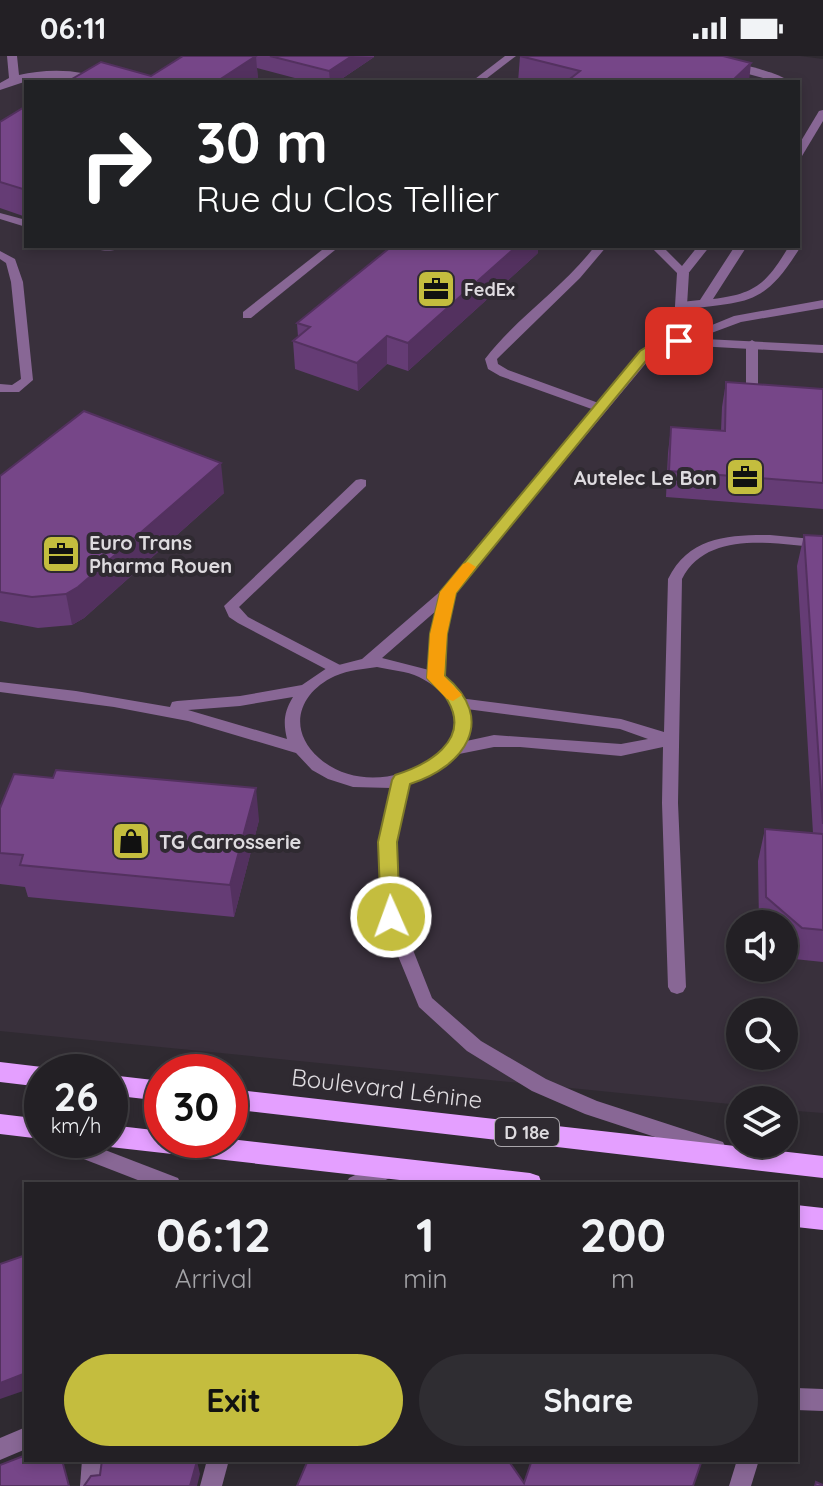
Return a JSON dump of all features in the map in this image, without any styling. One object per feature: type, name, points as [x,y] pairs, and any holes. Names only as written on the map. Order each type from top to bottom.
[{"type":"main road","points":[[0,1072],[24,1075]]},
{"type":"main road","name":"Boulevard Lénine","points":[[248,1101],[726,1155]]},
{"type":"main road","points":[[128,1138],[514,1182]]},
{"type":"main road","name":"Boulevard Lénine","points":[[752,1158],[823,1167]]},
{"type":"main road","points":[[798,1216],[823,1219]]},
{"type":"street","points":[[12,56],[14,78]]},
{"type":"street","points":[[479,80],[511,56]]},
{"type":"street","points":[[687,56],[781,80]]},
{"type":"street","points":[[0,87],[14,78],[69,75],[93,80]]},
{"type":"street","points":[[800,151],[823,113]]},
{"type":"street","points":[[0,216],[24,223]]},
{"type":"street","points":[[247,315],[331,248]]},
{"type":"street","points":[[600,248],[590,262],[491,359],[492,366],[504,373],[600,408]]},
{"type":"street","points":[[658,248],[683,273]]},
{"type":"street","points":[[679,341],[683,273],[702,248]]},
{"type":"street","points":[[704,303],[740,248]]},
{"type":"street","points":[[681,306],[728,300],[763,290],[772,284],[794,248]]},
{"type":"street","points":[[0,254],[11,261],[17,282],[27,380],[15,389],[0,388]]},
{"type":"street","points":[[679,341],[738,319],[823,304]]},
{"type":"street","points":[[366,664],[448,592],[645,354],[663,343],[679,341],[823,349]]},
{"type":"street","points":[[752,344],[752,386]]},
{"type":"street","points":[[337,670],[243,620],[234,614],[231,606],[361,483]]},
{"type":"street","points":[[677,987],[670,740],[675,579],[684,562],[701,550],[731,540],[823,544]]},
{"type":"street","points":[[436,678],[438,634],[448,592]]},
{"type":"street","points":[[0,687],[159,707],[253,731],[298,748],[311,762],[329,773],[352,781],[377,783],[401,780],[440,763],[454,749],[462,734],[463,719],[459,703],[436,678],[397,664],[366,664],[337,670],[319,678],[306,690],[291,718],[298,748]]},
{"type":"street","points":[[159,707],[240,701],[306,690]]},
{"type":"street","points":[[459,703],[621,724],[670,740]]},
{"type":"street","points":[[454,749],[494,741],[520,741],[621,750],[670,740]]},
{"type":"street","points":[[401,780],[387,842],[391,917],[425,1002],[474,1046],[539,1085],[592,1108],[726,1151]]},
{"type":"street","points":[[104,1158],[166,1182]]},
{"type":"street","points":[[360,1182],[390,1167]]},
{"type":"street","points":[[798,1399],[823,1400]]},
{"type":"street","points":[[0,1449],[24,1439]]},
{"type":"street","points":[[91,1486],[93,1462]]},
{"type":"street","points":[[211,1486],[217,1462]]},
{"type":"street","points":[[740,1486],[747,1462]]},
{"type":"shaded area","points":[[0,56],[800,56],[823,59],[823,1113],[798,1111],[798,1086],[726,1086],[726,1104],[0,1031]]},
{"type":"building","points":[[183,56],[256,56],[219,80],[70,80],[101,62],[151,76]]},
{"type":"building","points":[[270,56],[352,56],[329,71]]},
{"type":"building","points":[[520,56],[723,56],[751,63],[733,80],[569,80],[580,71]]},
{"type":"building","points":[[24,107],[24,189],[0,182],[0,122]]},
{"type":"building","name":"FedEx","points":[[390,248],[515,248],[408,343],[387,336],[357,363],[293,341],[310,327],[297,323]]},
{"type":"building","name":"Autelec Le Bon","points":[[726,382],[823,389],[823,483],[669,471],[671,427],[725,431]]},
{"type":"building","name":"Euro Trans Pharma Rouen","points":[[84,411],[221,463],[78,587],[66,594],[32,597],[0,592],[0,476]]},
{"type":"building","points":[[804,535],[823,536],[823,824]]},
{"type":"building","name":"TG Carrosserie","points":[[56,770],[256,788],[230,885],[20,865],[23,855],[0,853],[0,808],[14,774],[53,778]]},
{"type":"building","points":[[765,829],[823,834],[823,930],[802,928],[798,925],[798,910],[781,910],[766,897]]},
{"type":"building","points":[[24,1256],[24,1374],[0,1383],[0,1264]]},
{"type":"building","points":[[24,1456],[24,1462],[63,1462],[69,1486],[0,1486],[0,1465]]},
{"type":"building","points":[[102,1462],[197,1462],[190,1486],[84,1486],[91,1476],[100,1475]]},
{"type":"building","points":[[307,1462],[509,1462],[524,1483],[531,1462],[701,1462],[693,1486],[297,1486]]},
{"type":"slow traffic","points":[[453,695],[436,678],[438,634],[448,592],[468,567]]},
{"type":"place","name":"FedEx","points":[[436,289]]},
{"type":"place","name":"Autelec Le Bon","points":[[745,477]]},
{"type":"place","name":"Euro Trans Pharma Rouen","points":[[61,554]]},
{"type":"place","name":"TG Carrosserie","points":[[131,841]]},
{"type":"route","points":[[391,917],[387,842],[401,780],[440,763],[454,749],[462,734],[463,719],[459,703],[436,678],[438,634],[448,592],[645,354],[663,343],[679,341]]}]
